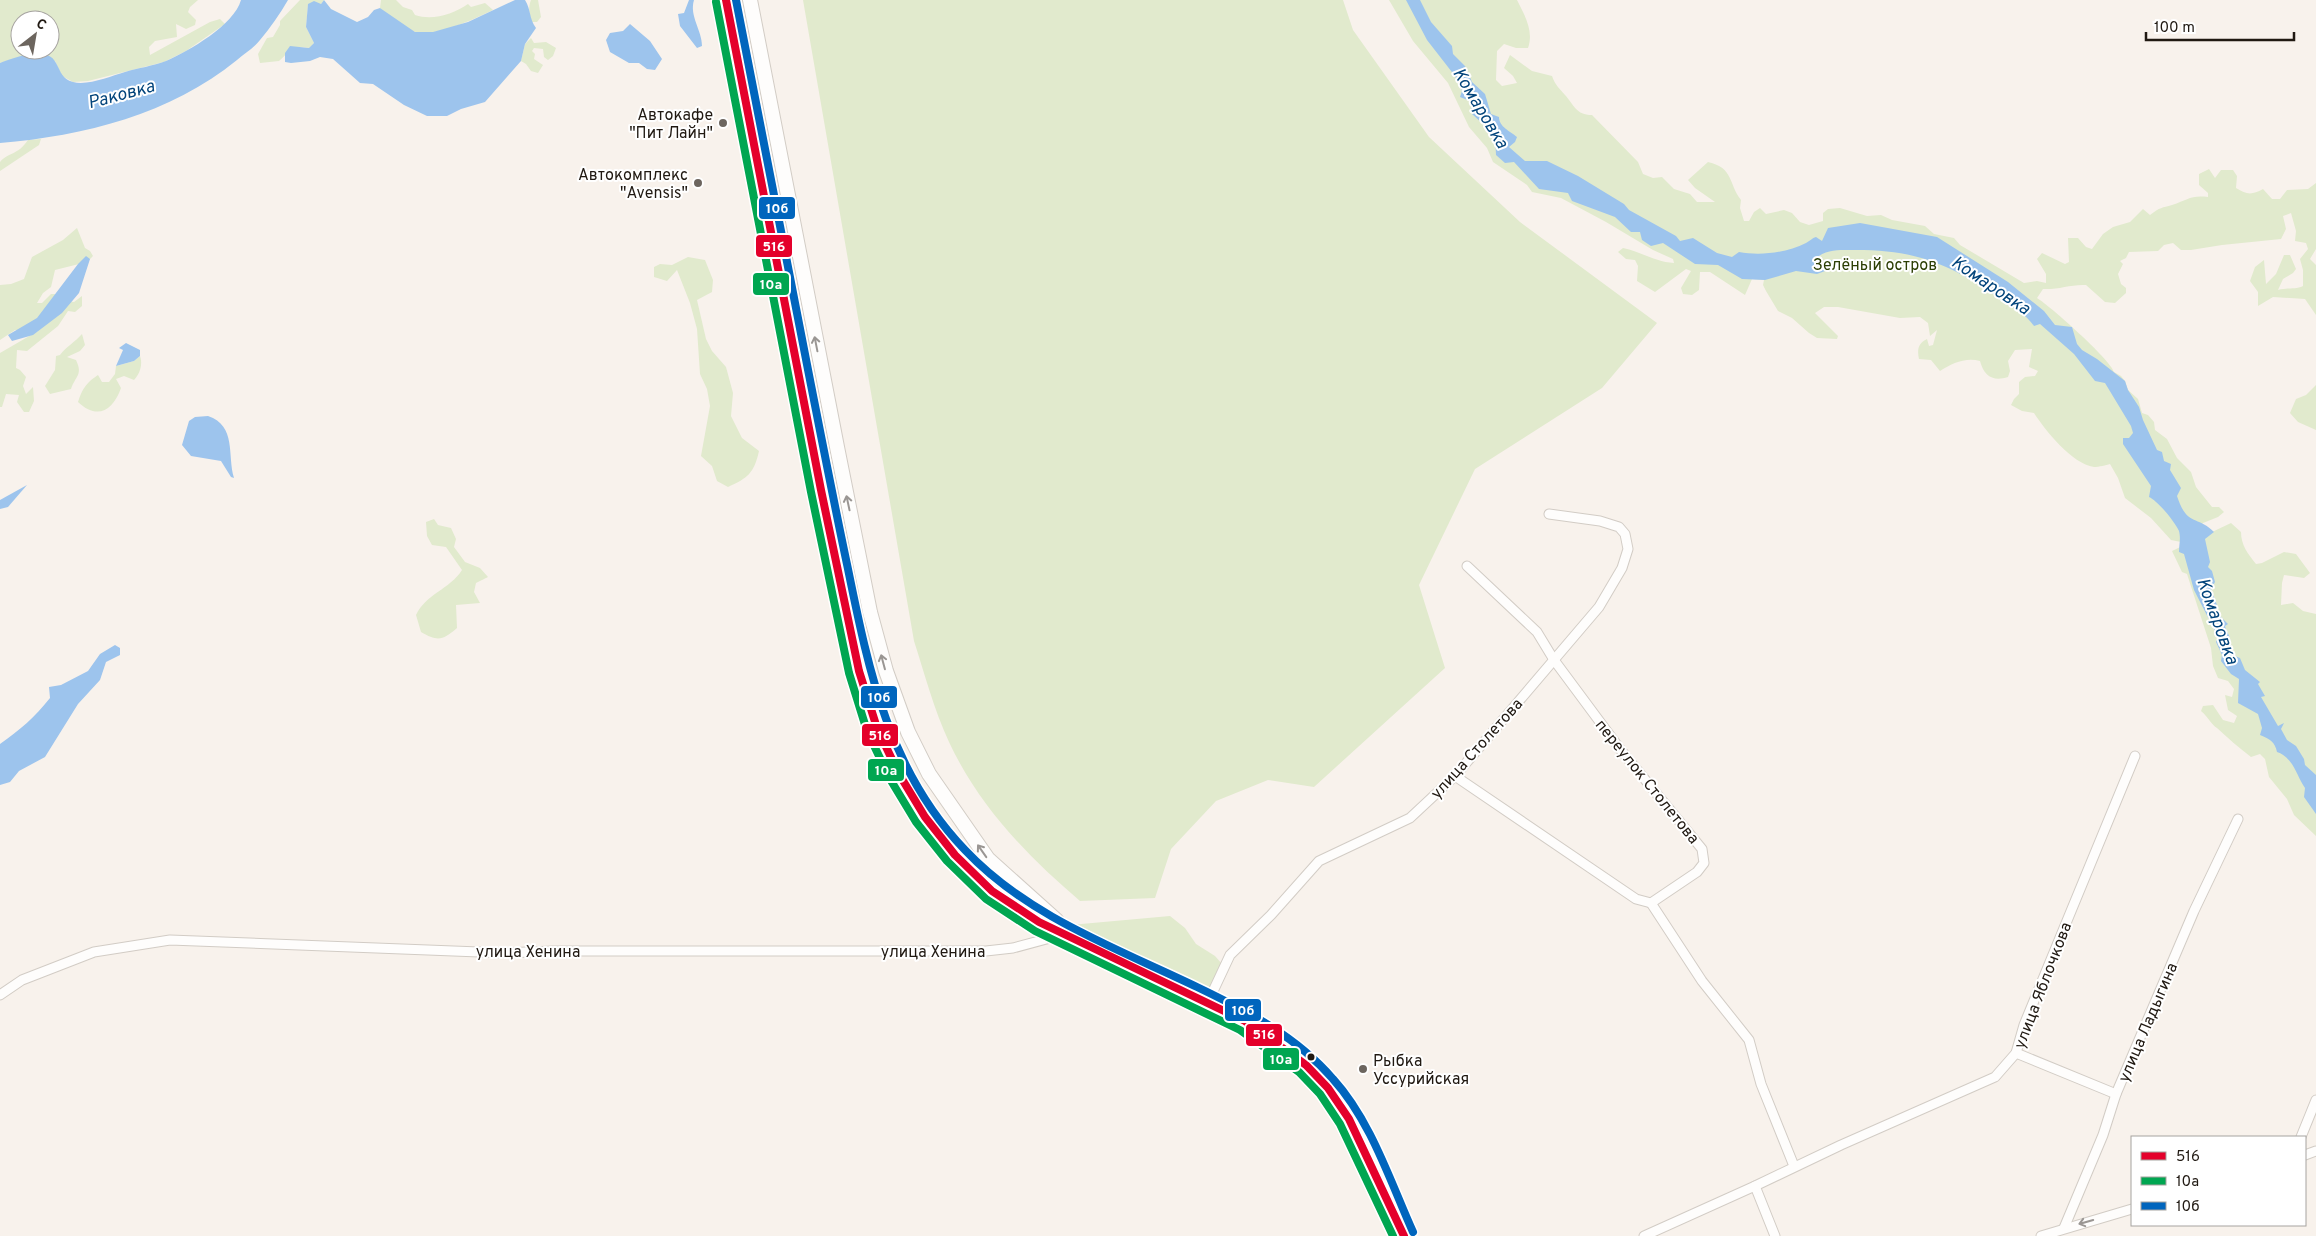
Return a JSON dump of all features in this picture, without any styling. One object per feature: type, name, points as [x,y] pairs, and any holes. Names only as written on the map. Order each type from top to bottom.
[{"type":"highway","points":[[726,0],[821,490],[859,671],[877,728],[899,774],[925,817],[955,856],[992,891],[1039,922],[1245,1021],[1285,1048],[1306,1065],[1328,1088],[1349,1119],[1369,1158],[1404,1236]]},
{"type":"highway","points":[[750,0],[836,447],[876,633],[886,670],[908,732],[929,774],[988,859],[1056,920],[1066,934]]},
{"type":"highway","points":[[853,640],[860,645],[868,646],[873,641],[876,633]]},
{"type":"street","name":"улица Столетова","points":[[1208,1002],[1230,954],[1271,915],[1319,861],[1410,818],[1455,776],[1603,600],[1622,568],[1628,549],[1625,534],[1619,527],[1600,521],[1549,514]]},
{"type":"street","name":"переулок Столетова","points":[[1467,566],[1537,632],[1554,660],[1620,749],[1702,849],[1704,863],[1697,872],[1651,903]]},
{"type":"street","name":"улица Яблочкова","points":[[1644,1236],[1755,1186],[1794,1166],[1995,1077],[2016,1053],[2024,1024],[2135,756]]},
{"type":"street","points":[[1455,776],[1614,886],[1636,899],[1651,903],[1702,981],[1748,1040],[1761,1084],[1781,1128],[1794,1166]]},
{"type":"street","name":"улица Ладыгина","points":[[2064,1228],[2103,1135],[2116,1094],[2194,911],[2238,819]]},
{"type":"street","name":"улица Хенина","points":[[0,995],[22,980],[94,952],[170,940],[505,953],[553,951],[986,951],[1013,948],[1066,934]]},
{"type":"street","points":[[2016,1053],[2116,1094]]},
{"type":"street","points":[[2301,1136],[2316,1100]]},
{"type":"street","points":[[1755,1186],[1774,1236]]},
{"type":"street","points":[[2041,1236],[2131,1209]]},
{"type":"green space","points":[[0,0],[198,0],[190,7],[188,12],[196,20],[195,25],[186,29],[176,24],[177,37],[155,41],[149,47],[150,55],[210,22],[220,19],[225,24],[186,51],[164,62],[88,81],[73,82],[62,76],[55,61],[10,60],[0,63]]},
{"type":"green space","points":[[300,0],[324,0],[321,4],[308,5],[306,27],[314,43],[310,48],[299,47],[292,49],[279,61],[260,63],[258,54],[267,38],[273,37],[280,25],[280,21]]},
{"type":"green space","points":[[381,0],[396,0],[403,7],[412,10],[415,15],[422,17],[443,16],[468,4],[471,7],[485,3],[493,10],[444,30],[423,33],[412,31],[380,8]]},
{"type":"green space","points":[[531,0],[538,0],[541,17],[537,22],[532,22],[530,17],[529,8]]},
{"type":"green space","points":[[803,0],[1343,0],[1353,30],[1429,137],[1520,222],[1657,323],[1602,388],[1475,469],[1419,585],[1445,668],[1314,787],[1268,780],[1216,801],[1171,849],[1155,898],[1080,901],[1023,848],[990,809],[961,765],[939,718],[914,641]]},
{"type":"green space","name":"Зелёный остров","points":[[1389,0],[1517,0],[1526,18],[1530,42],[1528,48],[1516,48],[1504,44],[1497,51],[1496,80],[1502,86],[1517,83],[1513,76],[1504,68],[1510,55],[1532,71],[1552,76],[1554,82],[1576,109],[1587,115],[1592,115],[1638,162],[1643,174],[1653,178],[1662,177],[1674,189],[1690,194],[1697,202],[1715,202],[1695,188],[1688,180],[1708,162],[1722,168],[1726,172],[1741,200],[1740,208],[1744,221],[1749,221],[1754,212],[1760,208],[1766,214],[1784,210],[1792,213],[1800,222],[1809,225],[1823,221],[1823,213],[1828,209],[1840,208],[1867,216],[1881,215],[1892,220],[1925,226],[1934,234],[1954,238],[1960,245],[2024,283],[2037,281],[2046,283],[2046,274],[2037,259],[2042,253],[2065,264],[2069,262],[2068,238],[2078,238],[2086,247],[2092,249],[2103,234],[2113,227],[2130,222],[2143,209],[2150,215],[2156,210],[2189,198],[2208,197],[2208,193],[2199,185],[2199,174],[2209,169],[2215,178],[2221,170],[2233,170],[2237,176],[2236,188],[2249,193],[2263,189],[2272,199],[2280,199],[2287,190],[2308,189],[2316,183],[2316,249],[2310,259],[2316,265],[2316,315],[2305,299],[2273,297],[2258,306],[2258,292],[2250,281],[2255,267],[2264,260],[2266,284],[2276,274],[2284,255],[2290,255],[2296,269],[2283,279],[2278,290],[2303,286],[2303,270],[2300,259],[2308,249],[2306,243],[2295,241],[2296,231],[2291,213],[2283,216],[2286,229],[2281,239],[2191,250],[2181,250],[2173,243],[2164,245],[2158,251],[2129,252],[2126,258],[2120,261],[2123,264],[2118,274],[2121,284],[2126,288],[2126,293],[2115,303],[2105,302],[2086,285],[2043,289],[2037,298],[2079,333],[2102,356],[2114,372],[2121,376],[2128,390],[2138,399],[2142,413],[2148,415],[2154,422],[2155,430],[2167,439],[2177,458],[2191,472],[2196,487],[2212,507],[2219,507],[2224,512],[2218,517],[2203,523],[2181,542],[2171,540],[2151,518],[2125,498],[2118,478],[2110,464],[2094,467],[2077,460],[2052,437],[2034,413],[2022,411],[2011,405],[2019,394],[2019,382],[2025,377],[2035,376],[2038,371],[2029,367],[2032,349],[2015,350],[2008,361],[2010,371],[2008,377],[1998,379],[1990,377],[1984,371],[1980,361],[1975,360],[1959,362],[1940,371],[1931,360],[1919,359],[1918,350],[1920,345],[1927,339],[1929,346],[1933,345],[1937,330],[1930,336],[1928,323],[1920,317],[1900,318],[1838,307],[1824,307],[1815,313],[1838,336],[1837,339],[1817,338],[1792,318],[1778,311],[1763,285],[1764,280],[1752,279],[1745,295],[1710,272],[1700,272],[1699,290],[1692,295],[1683,294],[1681,288],[1691,271],[1686,269],[1655,292],[1637,281],[1638,266],[1635,260],[1626,259],[1618,252],[1623,248],[1667,262],[1674,263],[1673,259],[1653,250],[1561,198],[1532,192],[1527,185],[1493,162],[1487,148],[1469,127],[1448,83],[1413,41]]},
{"type":"green space","points":[[531,38],[534,43],[546,42],[556,48],[553,56],[548,60],[544,57],[543,49],[534,48],[532,51],[535,54],[534,59],[543,65],[538,73],[531,71],[521,61],[525,44]]},
{"type":"green space","points":[[41,139],[39,145],[0,171],[0,162],[20,149],[28,140]]},
{"type":"green space","points":[[77,228],[85,248],[93,256],[87,262],[55,270],[51,287],[43,293],[37,303],[42,303],[51,294],[64,294],[67,301],[74,302],[82,296],[82,306],[75,312],[68,311],[58,326],[27,351],[17,350],[16,368],[26,377],[23,386],[26,394],[33,387],[34,401],[29,412],[24,412],[17,402],[19,395],[6,394],[2,407],[0,407],[0,353],[38,331],[15,330],[0,340],[0,285],[11,284],[24,279],[32,257],[63,240]]},
{"type":"green space","points":[[688,257],[705,260],[713,280],[712,292],[697,300],[706,339],[712,351],[726,367],[733,393],[731,416],[742,438],[759,451],[755,465],[749,474],[741,481],[728,487],[717,481],[712,466],[701,456],[710,406],[707,389],[700,374],[697,329],[690,303],[677,270],[667,281],[654,277],[654,267],[660,264],[672,265]]},
{"type":"green space","points":[[82,334],[85,345],[80,351],[67,357],[76,360],[79,369],[71,389],[50,394],[45,386],[55,370],[56,356],[60,355]]},
{"type":"green space","points":[[140,356],[140,369],[134,380],[124,376],[116,379],[121,388],[118,396],[109,407],[98,412],[85,408],[78,402],[85,386],[98,375],[102,382],[109,382],[115,374],[116,366],[134,361]]},
{"type":"green space","points":[[2316,385],[2316,430],[2298,422],[2290,413],[2296,399],[2306,395]]},
{"type":"green space","points":[[434,519],[438,525],[451,528],[456,539],[454,547],[465,562],[480,568],[488,577],[476,583],[474,592],[480,603],[456,605],[457,628],[440,638],[421,632],[416,615],[426,602],[457,577],[462,570],[446,547],[432,545],[427,536],[426,522]]},
{"type":"green space","points":[[2231,523],[2241,532],[2244,545],[2256,564],[2284,552],[2296,554],[2310,573],[2304,578],[2284,575],[2281,605],[2293,603],[2303,611],[2316,614],[2316,836],[2294,815],[2287,799],[2269,777],[2265,759],[2260,754],[2251,757],[2215,727],[2201,711],[2203,706],[2213,705],[2223,720],[2234,723],[2237,716],[2228,710],[2225,695],[2232,697],[2234,689],[2228,681],[2218,678],[2213,666],[2211,648],[2187,574],[2182,572],[2172,551]]},
{"type":"green space","points":[[1170,916],[1185,928],[1196,944],[1215,956],[1222,964],[1208,993],[1075,931],[1070,925]]},
{"type":"water","name":"Раковка","points":[[241,0],[288,0],[258,43],[211,79],[184,95],[125,119],[94,128],[32,140],[0,143],[0,63],[10,60],[54,60],[62,75],[69,81],[85,83],[99,80],[176,57],[210,36],[230,19]]},
{"type":"water","points":[[324,0],[331,9],[357,22],[380,8],[415,32],[433,32],[468,22],[515,0],[525,0],[536,28],[525,44],[521,61],[485,102],[461,109],[447,116],[427,116],[404,105],[373,84],[360,83],[333,59],[320,57],[310,61],[285,62],[285,53],[290,46],[309,48],[314,43],[306,27],[308,4],[314,1],[321,4]]},
{"type":"water","points":[[689,0],[694,0],[693,12],[702,46],[697,48],[680,26],[678,14],[684,13]]},
{"type":"water","name":"Комаровка","points":[[1406,0],[1420,0],[1431,22],[1452,46],[1453,54],[1465,66],[1472,82],[1485,94],[1491,114],[1499,117],[1501,124],[1517,137],[1515,142],[1509,147],[1525,161],[1547,161],[1578,176],[1624,204],[1629,210],[1676,236],[1680,241],[1693,238],[1717,253],[1732,257],[1739,252],[1764,254],[1782,251],[1806,243],[1816,237],[1822,241],[1828,228],[1860,223],[1937,237],[2008,282],[2044,311],[2055,325],[2072,327],[2077,344],[2082,350],[2125,381],[2128,390],[2139,407],[2157,450],[2162,452],[2164,461],[2171,464],[2170,470],[2181,488],[2177,496],[2181,506],[2189,517],[2214,532],[2205,539],[2210,562],[2208,567],[2212,571],[2215,582],[2211,589],[2217,605],[2217,613],[2228,624],[2225,626],[2235,656],[2240,658],[2245,670],[2260,682],[2258,684],[2265,696],[2261,697],[2278,726],[2284,723],[2281,729],[2287,740],[2296,746],[2304,759],[2305,765],[2316,775],[2316,814],[2304,797],[2305,788],[2291,763],[2277,752],[2272,741],[2260,735],[2262,728],[2258,714],[2238,703],[2239,679],[2231,674],[2221,661],[2222,655],[2216,642],[2218,637],[2194,590],[2184,554],[2179,552],[2179,531],[2166,512],[2149,497],[2151,486],[2123,444],[2123,438],[2129,438],[2133,433],[2131,426],[2105,383],[2095,381],[2074,354],[2040,324],[2034,326],[2017,310],[1979,285],[1945,266],[1928,260],[1892,252],[1844,250],[1826,252],[1814,260],[1821,262],[1835,260],[1825,271],[1817,274],[1796,271],[1765,280],[1742,279],[1718,265],[1695,264],[1663,243],[1651,246],[1642,240],[1640,232],[1631,232],[1615,217],[1572,201],[1568,193],[1539,189],[1514,162],[1505,163],[1496,155],[1495,135],[1472,114],[1470,101],[1460,97],[1462,91],[1455,76],[1427,40]]},
{"type":"water","points":[[630,24],[650,41],[662,59],[655,70],[647,69],[639,63],[629,63],[610,52],[606,40],[610,33],[623,31]]},
{"type":"water","points":[[86,256],[90,259],[79,293],[62,313],[33,335],[12,341],[8,335],[37,318]]},
{"type":"water","points":[[126,343],[140,350],[140,356],[134,361],[116,366],[123,350],[119,348]]},
{"type":"water","points":[[208,416],[217,421],[227,434],[234,478],[231,477],[221,461],[191,456],[182,445],[189,421],[195,417]]},
{"type":"water","points":[[27,485],[8,507],[0,509],[0,500]]},
{"type":"water","points":[[115,645],[120,648],[120,655],[106,662],[100,680],[78,704],[45,757],[19,771],[10,782],[0,785],[0,744],[27,723],[44,705],[50,698],[49,687],[61,685],[88,671],[100,654]]},
{"type":"transit line","name":"516","points":[[726,0],[821,490],[859,671],[877,728],[899,774],[925,817],[955,855],[992,891],[1039,922],[1245,1021],[1306,1065],[1328,1088],[1349,1119],[1404,1236]]},
{"type":"transit line","name":"10б","points":[[736,0],[829,477],[864,645],[886,718],[900,754],[918,787],[939,819],[965,850],[989,873],[1016,894],[1074,929],[1252,1015],[1287,1037],[1319,1064],[1346,1096],[1369,1132],[1413,1232]]},
{"type":"transit line","name":"10а","points":[[716,2],[811,492],[849,673],[867,731],[890,779],[916,822],[947,861],[986,899],[1035,931],[1240,1030],[1299,1072],[1320,1094],[1340,1124],[1393,1236]]},
{"type":"place","name":"Автокафе \"Пит Лайн\"","points":[[723,123]]},
{"type":"place","name":"Автокомплекс \"Avensis\"","points":[[698,183]]},
{"type":"place","name":"Рыбка Уссурийская","points":[[1363,1069]]}]
